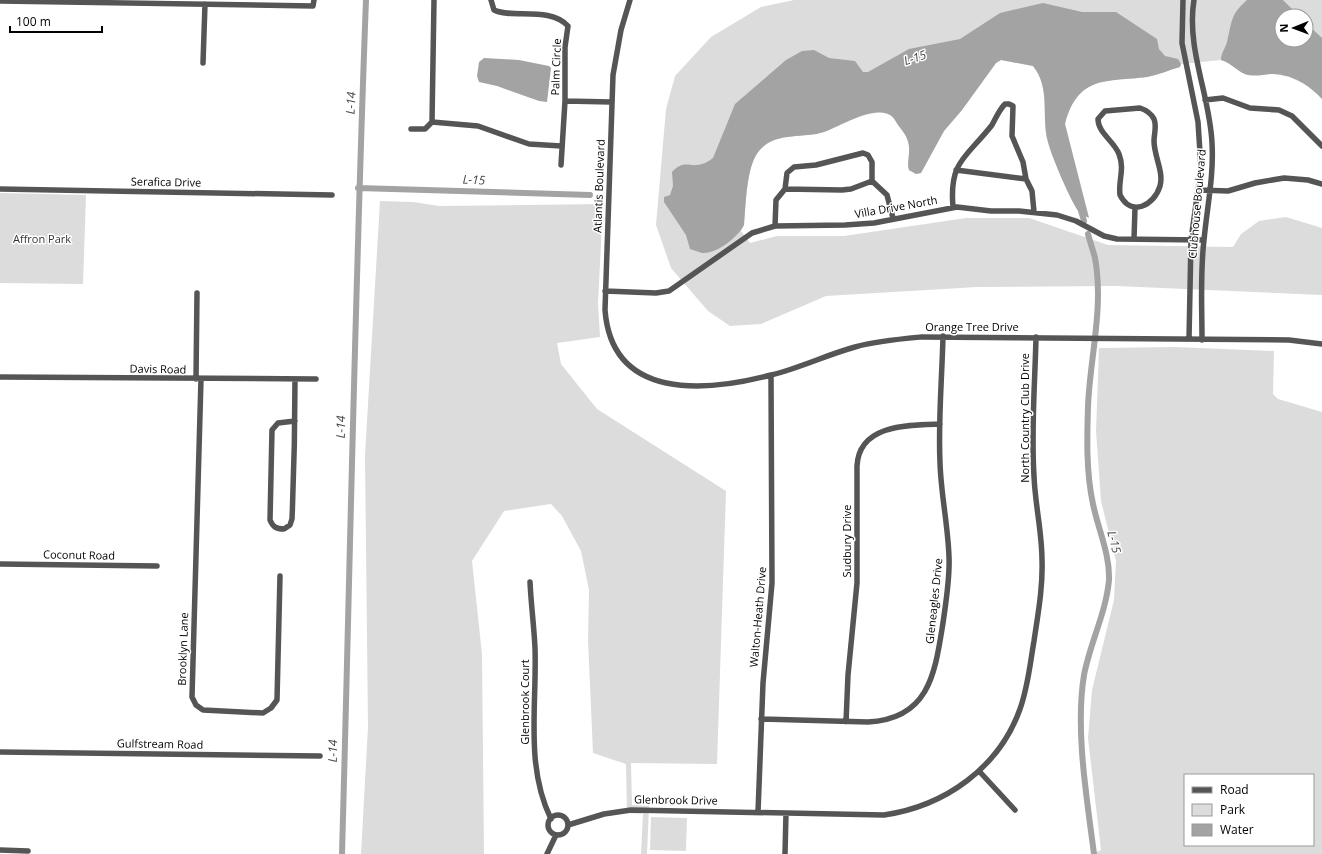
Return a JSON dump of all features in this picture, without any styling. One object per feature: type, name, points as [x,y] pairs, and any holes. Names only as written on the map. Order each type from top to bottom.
[{"type":"street","points":[[411,129],[425,129],[432,122],[434,0]]},
{"type":"street","name":"Palm Circle","points":[[491,0],[494,10],[500,13],[532,13],[563,21],[568,26],[565,47],[565,101],[561,146],[561,166]]},
{"type":"street","name":"Atlantis Boulevard","points":[[630,0],[616,52],[611,102],[605,310],[608,331],[615,348],[632,368]]},
{"type":"street","name":"Clubhouse Boulevard","points":[[1183,0],[1182,43],[1200,140],[1201,168],[1191,240],[1189,339]]},
{"type":"street","name":"Clubhouse Boulevard","points":[[1194,0],[1192,24],[1212,142],[1213,167],[1204,240],[1202,340]]},
{"type":"street","points":[[0,1],[171,2],[206,4],[242,2],[314,3]]},
{"type":"street","points":[[203,63],[206,4]]},
{"type":"street","points":[[1205,100],[1223,98],[1250,108],[1279,110],[1292,116],[1322,146]]},
{"type":"street","name":"Palm Circle","points":[[565,101],[611,102]]},
{"type":"street","points":[[952,207],[952,186],[959,162],[992,124],[1002,107],[1005,104],[1009,104],[1013,106],[1014,110],[1011,122],[1012,136],[1024,162],[1026,179],[1032,191],[1034,212]]},
{"type":"street","points":[[1140,108],[1151,114],[1155,122],[1154,148],[1161,173],[1161,183],[1158,192],[1152,200],[1144,206],[1135,208],[1126,205],[1120,195],[1122,172],[1119,155],[1113,143],[1098,124],[1101,113],[1105,111],[1140,108]]},
{"type":"street","points":[[432,122],[478,126],[529,144],[561,146]]},
{"type":"street","points":[[775,226],[776,200],[785,189],[787,173],[794,167],[816,165],[859,153],[868,155],[871,158],[872,182],[887,195],[893,218]]},
{"type":"street","points":[[956,170],[1026,179]]},
{"type":"street","points":[[1199,190],[1228,191],[1255,182],[1284,178],[1308,180],[1322,184]]},
{"type":"street","points":[[785,189],[842,190],[851,189],[872,182]]},
{"type":"street","name":"Serafica Drive","points":[[0,189],[332,195]]},
{"type":"street","name":"Villa Drive North","points":[[605,291],[656,293],[669,291],[752,233],[775,226],[874,223],[952,207],[991,212],[1034,212],[1067,218],[1104,236],[1134,239],[1204,240]]},
{"type":"street","points":[[1134,239],[1135,208]]},
{"type":"street","points":[[197,293],[199,379]]},
{"type":"street","name":"Orange Tree Drive","points":[[632,368],[640,374],[659,382],[680,386],[725,384],[772,375],[856,347],[899,339],[943,336],[1289,340],[1322,344]]},
{"type":"street","name":"Gleneagles Drive","points":[[761,719],[873,722],[897,715],[920,698],[933,676],[949,575],[948,540],[940,474],[943,336]]},
{"type":"street","name":"North Country Club Drive","points":[[786,813],[867,816],[896,813],[912,809],[939,798],[954,790],[979,771],[1002,743],[1020,709],[1028,682],[1042,583],[1042,541],[1033,456],[1036,338]]},
{"type":"street","name":"Walton-Heath Drive","points":[[758,812],[763,683],[772,583],[772,375]]},
{"type":"street","name":"Davis Road","points":[[0,376],[316,379]]},
{"type":"street","name":"Brooklyn Lane","points":[[199,379],[192,697],[199,708],[203,710],[263,713],[275,704],[277,700],[280,576]]},
{"type":"street","points":[[295,379],[295,421],[292,519],[290,525],[284,529],[277,529],[273,526],[270,520],[272,430],[278,423],[295,421]]},
{"type":"street","name":"Sudbury Drive","points":[[846,722],[848,675],[857,584],[858,457],[866,441],[881,431],[903,426],[940,424]]},
{"type":"street","name":"Coconut Road","points":[[0,564],[158,566]]},
{"type":"street","name":"Glenbrook Court","points":[[530,582],[535,648],[535,762],[540,793],[551,819]]},
{"type":"street","name":"Gulfstream Road","points":[[0,752],[320,756]]},
{"type":"street","points":[[979,771],[1015,810]]},
{"type":"street","name":"Glenbrook Drive","points":[[547,854],[556,835],[565,833],[568,825],[604,814],[631,810],[786,813]]},
{"type":"street","points":[[785,854],[786,813]]},
{"type":"street","points":[[556,835],[549,828],[551,819],[556,816],[562,816],[567,820],[568,825]]},
{"type":"street","points":[[0,850],[28,851]]},
{"type":"green space","points":[[794,0],[1322,0],[1322,99],[1311,87],[1289,77],[1275,74],[1246,75],[1229,63],[1221,60],[1181,64],[1180,67],[1151,76],[1106,81],[1086,89],[1078,97],[1071,108],[1065,124],[1089,218],[1082,215],[1075,207],[1050,148],[1046,132],[1044,93],[1039,75],[1033,66],[1001,60],[996,63],[962,110],[944,131],[921,173],[916,174],[909,170],[909,144],[906,137],[893,117],[883,113],[866,115],[816,134],[781,138],[766,145],[759,151],[751,166],[747,186],[744,225],[741,231],[750,243],[777,236],[844,236],[966,218],[1029,218],[1108,245],[1233,247],[1241,234],[1259,221],[1286,217],[1322,228],[1322,295],[1116,286],[977,287],[826,296],[761,324],[730,326],[708,311],[671,268],[656,225],[666,109],[675,76],[711,37],[761,7]]},
{"type":"green space","name":"Affron Park","points":[[0,193],[86,195],[83,284],[0,283]]},
{"type":"green space","points":[[380,201],[413,202],[439,206],[603,204],[598,303],[600,337],[557,343],[561,364],[597,409],[726,491],[717,764],[631,763],[632,805],[649,806],[647,854],[641,854],[643,814],[627,813],[626,764],[593,753],[588,640],[589,590],[581,551],[562,516],[551,504],[504,511],[472,561],[482,654],[484,854],[361,854],[368,727],[365,455]]},
{"type":"green space","points":[[1175,347],[1274,351],[1273,394],[1278,399],[1322,412],[1322,854],[1092,854],[1101,850],[1088,738],[1092,690],[1114,600],[1116,561],[1101,501],[1096,431],[1099,348]]},
{"type":"green space","points":[[651,817],[687,818],[686,851],[650,850]]},
{"type":"water","points":[[1247,0],[1283,0],[1291,8],[1274,8],[1274,48],[1314,48],[1314,30],[1322,38],[1322,99],[1311,89],[1292,78],[1278,74],[1248,75],[1221,60],[1232,19],[1241,5]]},
{"type":"water","points":[[1043,3],[1082,12],[1116,12],[1157,39],[1159,49],[1165,56],[1178,59],[1181,64],[1180,67],[1147,77],[1106,81],[1096,84],[1086,89],[1078,97],[1071,108],[1065,124],[1089,218],[1082,215],[1075,207],[1050,148],[1046,132],[1044,93],[1039,75],[1033,66],[1001,60],[996,63],[962,110],[944,131],[921,173],[916,174],[909,170],[909,144],[906,137],[893,117],[883,113],[866,114],[816,134],[781,138],[766,145],[759,151],[751,166],[747,186],[744,225],[737,235],[720,248],[708,253],[702,253],[690,249],[686,235],[664,202],[664,197],[670,195],[673,186],[672,172],[680,166],[702,164],[713,158],[735,104],[786,60],[802,51],[814,50],[829,58],[855,61],[863,72],[868,72],[909,49],[960,39],[1000,13]]},
{"type":"water","points":[[484,58],[519,60],[549,66],[551,68],[547,102],[539,101],[497,86],[479,82],[477,76],[479,62]]},
{"type":"waterway","name":"L-14","points":[[342,854],[366,0]]},
{"type":"waterway","name":"L-15","points":[[358,188],[590,195]]},
{"type":"waterway","name":"L-15","points":[[1080,207],[1084,221]]},
{"type":"waterway","name":"L-15","points":[[1088,234],[1095,258],[1098,295],[1096,332],[1089,388],[1087,443],[1088,467],[1093,504],[1109,570],[1105,604],[1087,663],[1082,696],[1081,741],[1085,788],[1094,854]]}]
